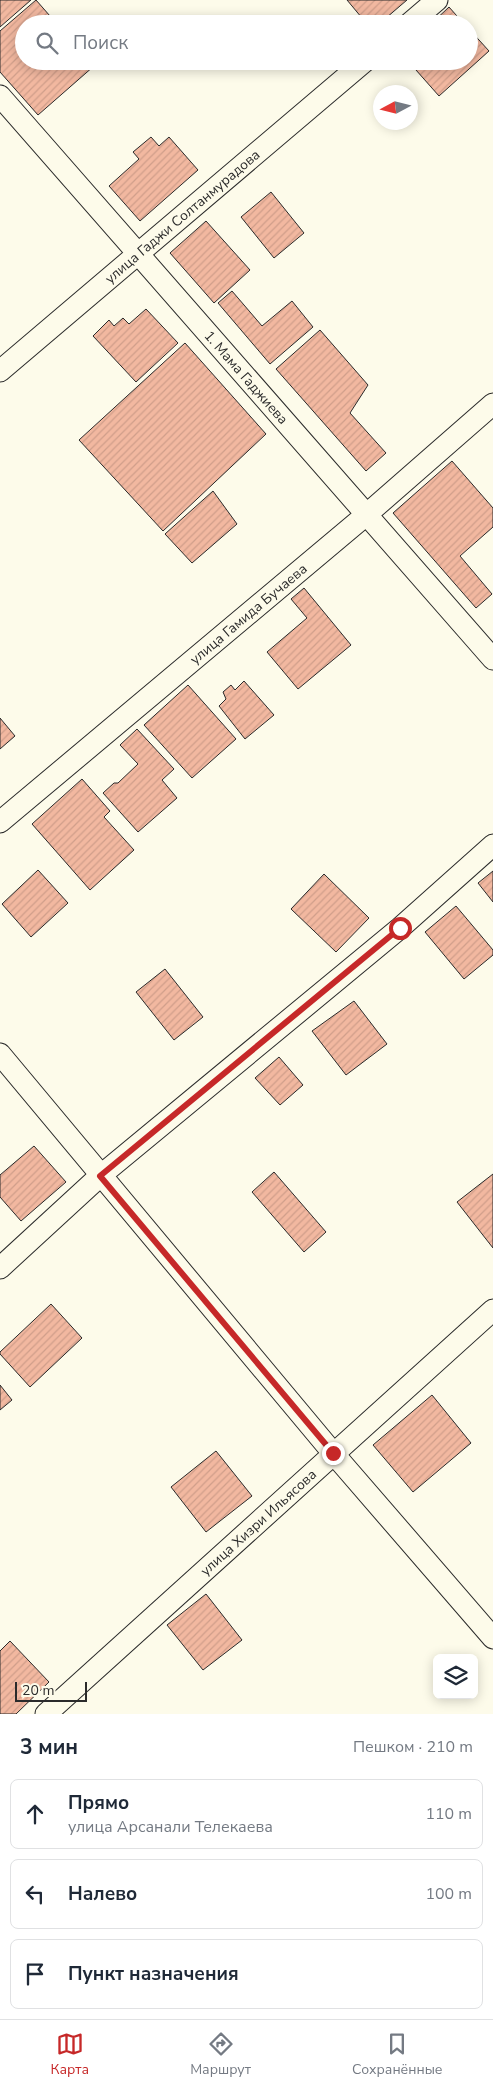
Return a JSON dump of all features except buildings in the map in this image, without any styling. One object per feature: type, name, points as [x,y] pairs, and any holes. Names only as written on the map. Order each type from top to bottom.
[{"type":"street","points":[[420,15],[437,0]]},
{"type":"street","name":"улица Гаджи Солтанмурадова","points":[[0,371],[354,70]]},
{"type":"street","name":"1. Мама Гаджиева","points":[[0,96],[493,659]]},
{"type":"street","name":"улица Гамида Бучаева","points":[[0,822],[366,515],[493,404]]},
{"type":"street","points":[[0,1268],[100,1176],[400,928],[493,845]]},
{"type":"street","points":[[0,1054],[333,1453],[493,1638]]},
{"type":"street","name":"улица Хизри Ильясова","points":[[46,1714],[493,1310]]},
{"type":"route","points":[[333,1453],[100,1176],[400,928]]}]
